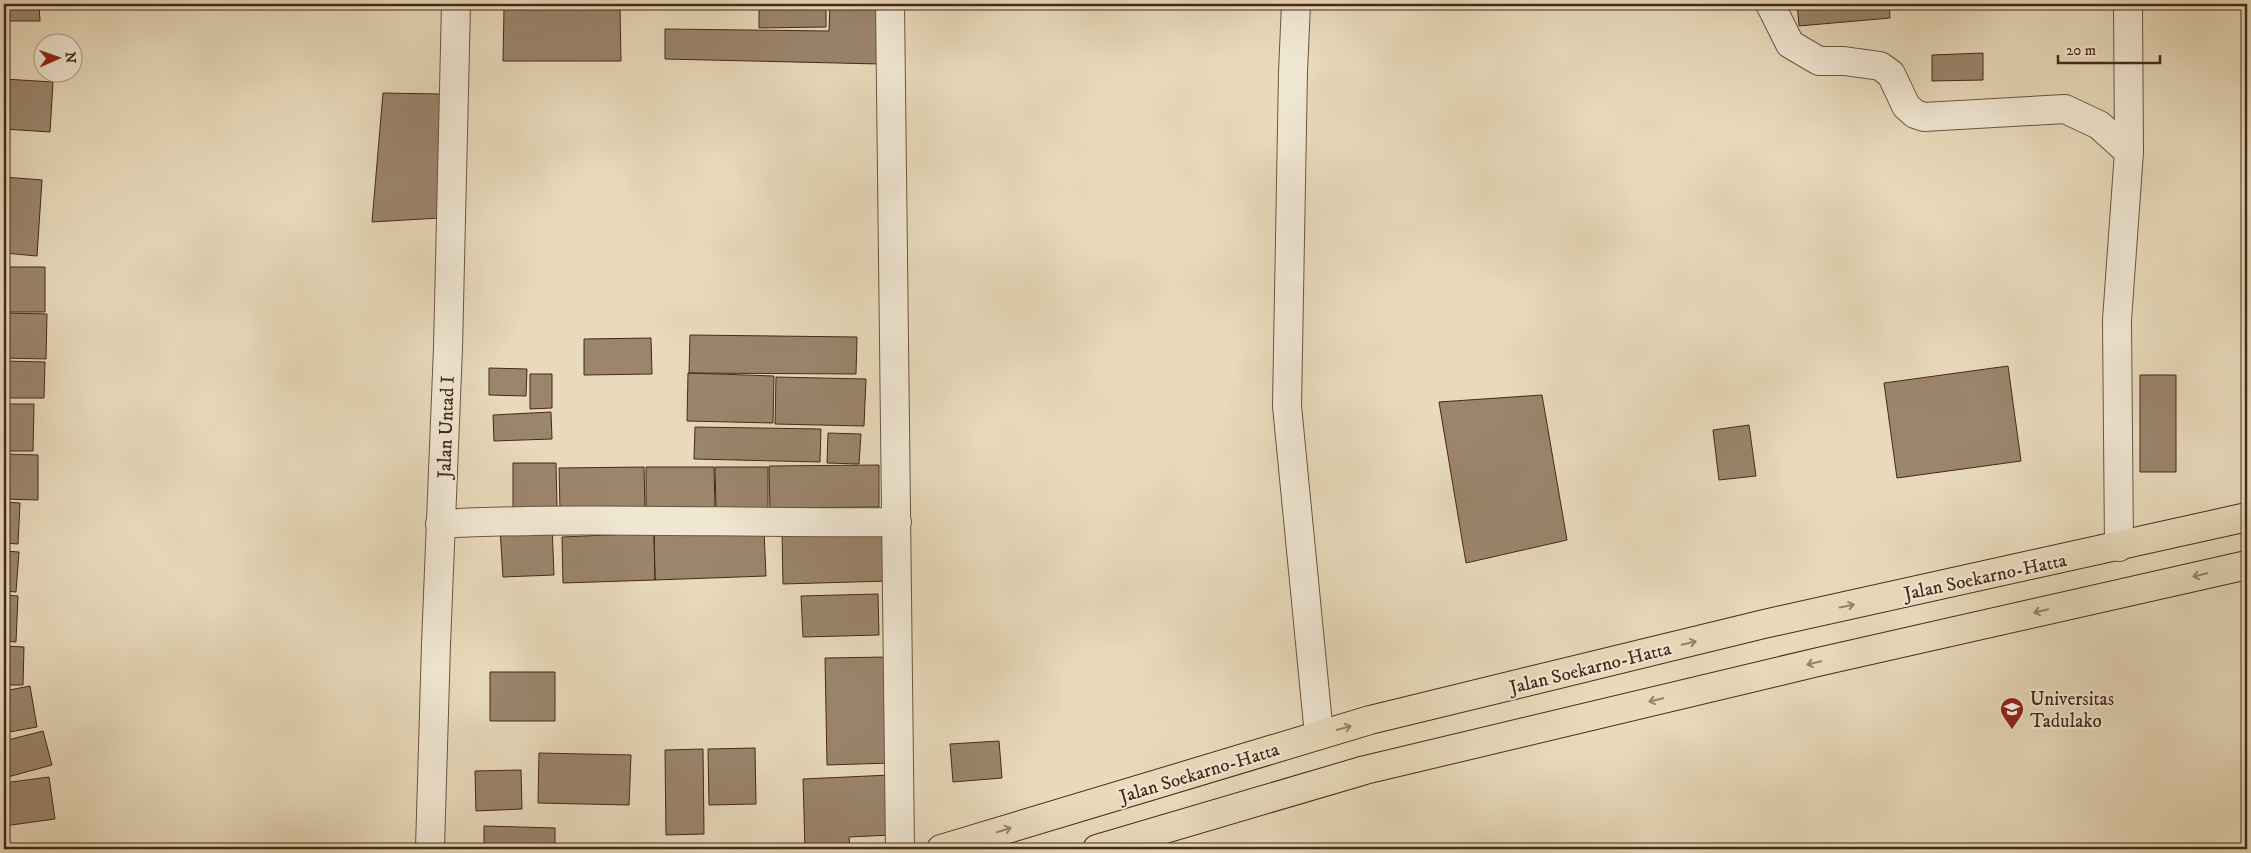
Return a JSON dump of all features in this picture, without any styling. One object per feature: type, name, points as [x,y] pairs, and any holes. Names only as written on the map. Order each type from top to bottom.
[{"type":"main road","name":"Jalan Soekarno-Hatta","points":[[941,849],[1370,720],[1764,624],[2119,547],[2247,517]]},
{"type":"main road","points":[[1097,849],[1365,770],[1827,660],[2247,565]]},
{"type":"street","name":"Jalan Untad I","points":[[430,849],[440,524],[448,348],[456,4]]},
{"type":"street","points":[[890,4],[900,849]]},
{"type":"street","points":[[1296,4],[1292,72],[1287,406],[1318,735]]},
{"type":"street","points":[[1770,4],[1790,44],[1819,61],[1844,60],[1880,66],[1886,69],[1891,74],[1906,106],[1915,114],[1941,116],[2065,109],[2099,125],[2129,152]]},
{"type":"street","points":[[2119,547],[2117,320],[2129,152],[2128,4]]},
{"type":"street","points":[[440,524],[507,520],[778,523],[897,522]]},
{"type":"building","points":[[4,4],[39,4],[40,21],[4,21]]},
{"type":"building","points":[[759,4],[826,4],[826,27],[759,28]]},
{"type":"building","points":[[830,4],[881,4],[880,64],[665,59],[665,29],[829,31]]},
{"type":"building","points":[[1797,4],[1889,4],[1890,18],[1799,26]]},
{"type":"building","points":[[504,8],[620,8],[621,61],[503,61]]},
{"type":"building","points":[[1983,53],[1983,80],[1932,81],[1932,55]]},
{"type":"building","points":[[4,79],[53,82],[50,132],[4,129]]},
{"type":"building","points":[[383,93],[440,94],[439,218],[372,222]]},
{"type":"building","points":[[4,177],[42,180],[37,256],[4,253]]},
{"type":"building","points":[[4,267],[45,267],[45,312],[4,312]]},
{"type":"building","points":[[4,313],[47,314],[46,359],[4,358]]},
{"type":"building","points":[[690,335],[857,337],[856,374],[689,373]]},
{"type":"building","points":[[651,338],[652,374],[584,375],[584,339]]},
{"type":"building","points":[[4,361],[45,362],[44,398],[4,398]]},
{"type":"building","points":[[2008,366],[2021,461],[1897,478],[1884,383]]},
{"type":"building","points":[[489,368],[527,369],[526,396],[489,395]]},
{"type":"building","points":[[688,373],[774,376],[773,423],[687,421]]},
{"type":"building","points":[[530,374],[552,374],[552,408],[530,409]]},
{"type":"building","points":[[2140,375],[2176,375],[2176,472],[2140,472]]},
{"type":"building","points":[[776,377],[866,379],[864,426],[775,424]]},
{"type":"building","points":[[1542,395],[1567,540],[1466,563],[1439,402]]},
{"type":"building","points":[[4,404],[34,404],[33,451],[4,451]]},
{"type":"building","points":[[551,412],[552,439],[494,441],[493,415]]},
{"type":"building","points":[[1749,425],[1756,476],[1719,480],[1713,430]]},
{"type":"building","points":[[695,427],[821,429],[820,462],[694,459]]},
{"type":"building","points":[[828,433],[861,434],[859,464],[827,463]]},
{"type":"building","points":[[4,454],[38,455],[38,500],[4,499]]},
{"type":"building","points":[[513,463],[556,463],[557,507],[513,508]]},
{"type":"building","points":[[879,465],[879,507],[770,508],[769,466]]},
{"type":"building","points":[[644,467],[645,509],[560,509],[559,468]]},
{"type":"building","points":[[646,467],[714,467],[715,508],[646,509]]},
{"type":"building","points":[[715,467],[768,467],[768,508],[716,508]]},
{"type":"building","points":[[4,502],[20,503],[18,544],[4,543]]},
{"type":"building","points":[[552,526],[554,575],[503,577],[500,529]]},
{"type":"building","points":[[887,528],[888,581],[783,584],[782,531]]},
{"type":"building","points":[[764,530],[766,576],[655,580],[654,533]]},
{"type":"building","points":[[654,533],[655,580],[563,583],[562,537]]},
{"type":"building","points":[[4,551],[19,552],[16,592],[4,591]]},
{"type":"building","points":[[878,594],[879,635],[803,637],[801,596]]},
{"type":"building","points":[[4,595],[18,596],[16,642],[4,641]]},
{"type":"building","points":[[4,646],[24,647],[23,685],[4,685]]},
{"type":"building","points":[[888,657],[890,763],[827,765],[825,658]]},
{"type":"building","points":[[490,672],[555,672],[555,721],[490,721]]},
{"type":"building","points":[[30,686],[37,727],[4,733],[4,691]]},
{"type":"building","points":[[43,731],[52,765],[4,778],[4,741]]},
{"type":"building","points":[[999,741],[1002,778],[953,782],[950,744]]},
{"type":"building","points":[[755,748],[756,804],[709,805],[708,749]]},
{"type":"building","points":[[703,749],[704,834],[666,835],[665,750]]},
{"type":"building","points":[[539,753],[631,755],[629,805],[538,803]]},
{"type":"building","points":[[521,770],[522,809],[476,811],[475,771]]},
{"type":"building","points":[[890,775],[892,835],[849,837],[850,849],[805,849],[803,779]]},
{"type":"building","points":[[49,777],[55,819],[4,826],[4,783]]},
{"type":"building","points":[[484,826],[555,828],[555,849],[484,849]]},
{"type":"place","name":"Universitas Tadulako","points":[[2012,730]]}]
